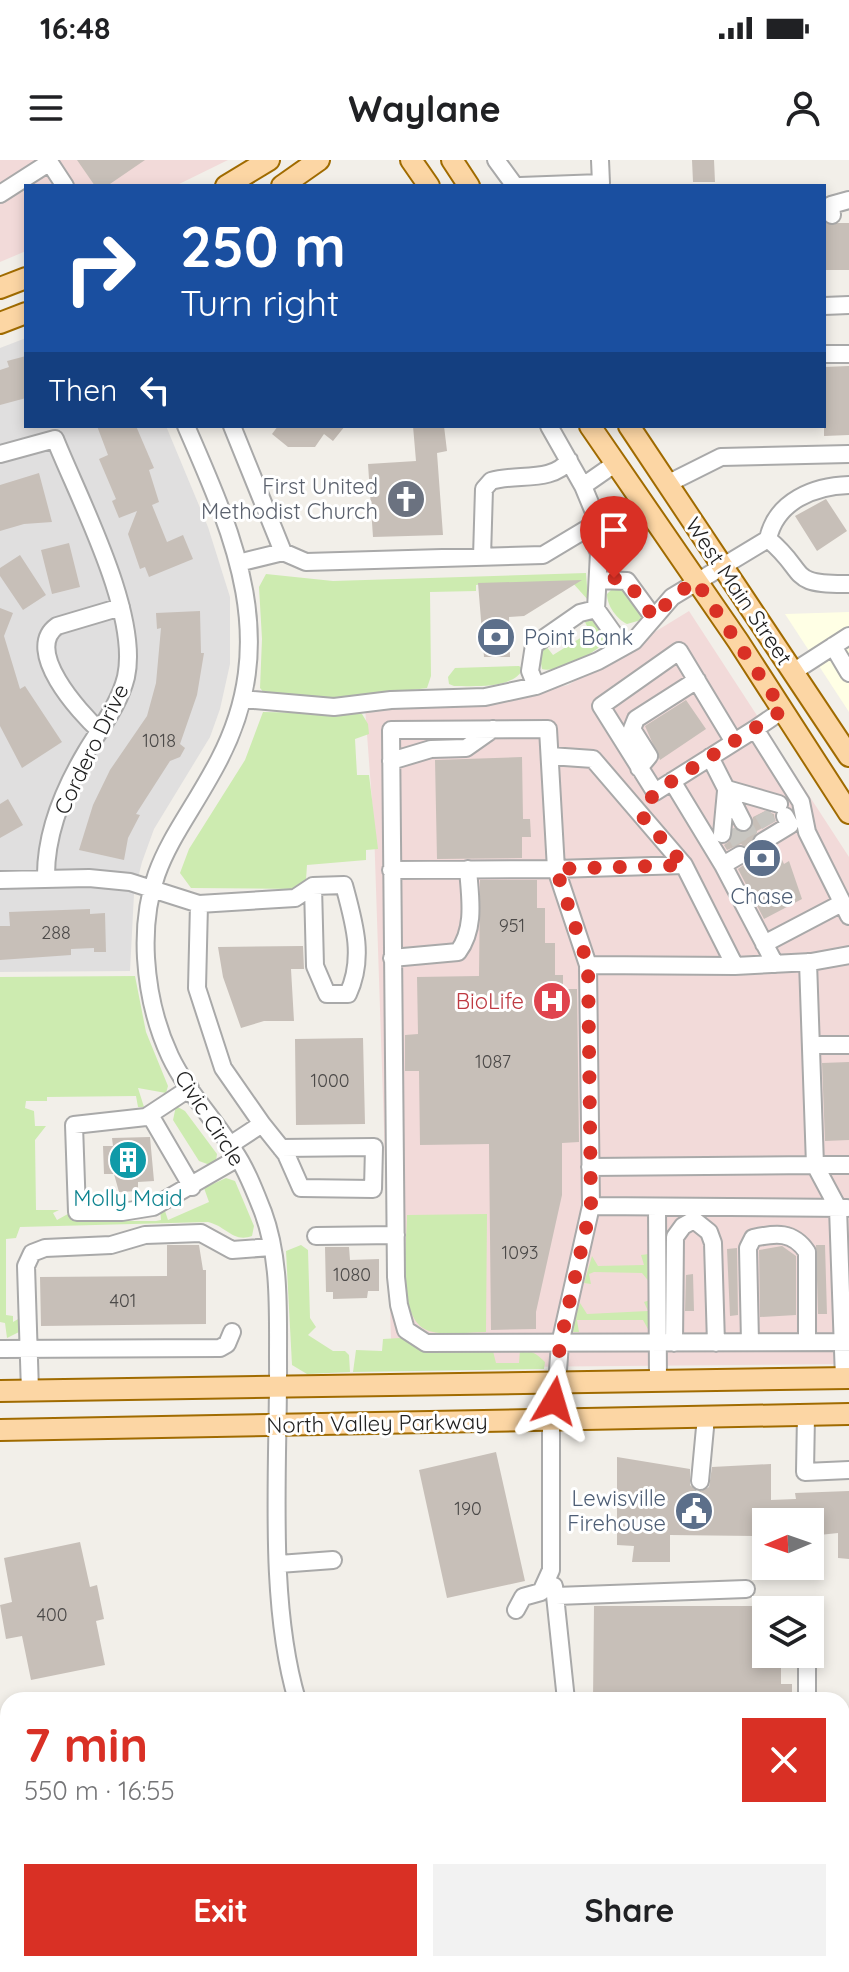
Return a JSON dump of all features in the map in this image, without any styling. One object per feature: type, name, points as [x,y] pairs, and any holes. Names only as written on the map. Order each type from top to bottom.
[{"type":"main road","points":[[228,184],[241,167],[269,160]]},
{"type":"main road","points":[[285,184],[319,160]]},
{"type":"main road","points":[[411,160],[428,184]]},
{"type":"main road","points":[[452,160],[468,184]]},
{"type":"main road","points":[[0,288],[24,279]]},
{"type":"main road","points":[[0,323],[24,314]]},
{"type":"main road","name":"West Main Street","points":[[591,428],[783,710],[849,813]]},
{"type":"main road","name":"West Main Street","points":[[630,428],[849,756]]},
{"type":"main road","name":"North Valley Parkway","points":[[0,1391],[846,1378]]},
{"type":"main road","points":[[736,1380],[737,1416]]},
{"type":"main road","points":[[657,1417],[658,1381]]},
{"type":"main road","points":[[551,1419],[557,1383]]},
{"type":"main road","name":"North Valley Parkway","points":[[0,1430],[849,1414]]},
{"type":"street","points":[[496,160],[516,184]]},
{"type":"street","points":[[573,184],[601,183],[600,160]]},
{"type":"street","points":[[0,194],[49,161],[64,184]]},
{"type":"street","points":[[832,215],[831,205],[839,200],[849,200]]},
{"type":"street","points":[[826,306],[849,305]]},
{"type":"street","points":[[826,354],[849,354]]},
{"type":"street","name":"Civic Circle","points":[[187,428],[229,526],[248,607],[249,634],[242,699],[219,761],[165,849],[152,888],[148,904],[146,958],[153,1006],[170,1056],[234,1152],[263,1213],[276,1263],[279,1564],[285,1645],[295,1692]]},
{"type":"street","points":[[233,428],[283,552]]},
{"type":"street","points":[[238,563],[283,552],[306,562],[543,555],[598,522],[583,486],[550,428]]},
{"type":"street","name":"Cordero Drive","points":[[0,454],[55,439],[121,607],[129,648],[126,676],[114,709],[58,811],[46,879]]},
{"type":"street","points":[[667,484],[685,472],[721,457],[849,454]]},
{"type":"street","points":[[482,557],[484,489],[491,481],[551,474],[562,470],[569,460]]},
{"type":"street","points":[[583,486],[616,463]]},
{"type":"street","points":[[242,699],[334,707],[391,700],[485,697],[536,686],[598,661],[634,641],[672,597],[768,539],[779,514],[809,491],[849,485]]},
{"type":"street","points":[[588,528],[599,553],[596,609],[623,647]]},
{"type":"street","points":[[768,539],[803,579],[818,584],[849,584]]},
{"type":"street","points":[[598,580],[627,581],[654,618]]},
{"type":"street","points":[[100,731],[76,705],[48,662],[45,645],[49,633],[57,626],[121,607]]},
{"type":"street","points":[[536,686],[530,671],[534,645],[580,613],[596,609]]},
{"type":"street","points":[[793,672],[849,636]]},
{"type":"street","points":[[833,646],[849,673]]},
{"type":"street","points":[[655,792],[601,706],[679,651],[734,742]]},
{"type":"street","points":[[639,768],[649,756],[632,729],[636,719],[697,680]]},
{"type":"street","points":[[641,815],[655,792],[783,710]]},
{"type":"street","points":[[391,761],[431,749],[466,748],[493,729]]},
{"type":"street","points":[[557,1383],[560,1344],[591,1206],[588,965],[556,869],[548,729],[391,730],[396,1235],[399,1305],[406,1330],[426,1343],[560,1344],[846,1342]]},
{"type":"street","points":[[755,729],[801,802],[807,832],[846,910],[764,944]]},
{"type":"street","points":[[550,756],[593,759],[684,865],[735,966]]},
{"type":"street","points":[[710,757],[727,789],[767,828],[790,825],[782,810],[727,789]]},
{"type":"street","points":[[672,781],[732,844]]},
{"type":"street","points":[[727,789],[732,844],[764,944],[775,964]]},
{"type":"street","points":[[727,789],[732,844]]},
{"type":"street","points":[[391,870],[684,865]]},
{"type":"street","points":[[392,958],[458,952],[465,943],[471,918],[468,869]]},
{"type":"street","points":[[0,880],[109,880],[152,888],[199,904],[295,898],[313,886],[344,885],[356,927],[358,973],[348,994],[327,994],[315,966],[313,886]]},
{"type":"street","points":[[199,904],[197,988],[223,1068],[281,1148],[301,1188],[373,1189],[374,1147],[281,1148]]},
{"type":"street","points":[[588,965],[735,966],[808,962],[849,955]]},
{"type":"street","points":[[808,962],[815,1165],[844,1208],[846,1378]]},
{"type":"street","points":[[811,1045],[849,1045]]},
{"type":"street","points":[[190,1088],[150,1115],[74,1125],[77,1212],[143,1210],[192,1187],[262,1124]]},
{"type":"street","points":[[150,1115],[192,1187]]},
{"type":"street","points":[[590,1167],[849,1165]]},
{"type":"street","points":[[591,1206],[657,1207],[693,1213],[751,1207],[844,1208]]},
{"type":"street","points":[[657,1207],[666,1343]]},
{"type":"street","points":[[750,1342],[748,1248],[753,1238],[751,1207]]},
{"type":"street","points":[[693,1213],[709,1232],[713,1243],[716,1343]]},
{"type":"street","points":[[658,1381],[666,1343],[675,1237],[693,1213]]},
{"type":"street","points":[[30,1391],[26,1266],[32,1253],[45,1248],[111,1245],[145,1235],[201,1233],[232,1250],[272,1247]]},
{"type":"street","points":[[316,1236],[396,1235]]},
{"type":"street","points":[[753,1238],[788,1235],[799,1241],[807,1252],[807,1342]]},
{"type":"street","points":[[0,1349],[220,1348],[227,1344],[232,1332]]},
{"type":"street","points":[[806,1415],[805,1472],[849,1470]]},
{"type":"street","points":[[700,1481],[706,1417]]},
{"type":"street","points":[[551,1419],[551,1570],[565,1692]]},
{"type":"street","points":[[279,1564],[333,1560]]},
{"type":"street","points":[[516,1610],[523,1597],[541,1592],[551,1570]]},
{"type":"street","points":[[556,1596],[746,1589]]},
{"type":"street","points":[[807,1668],[807,1692]]},
{"type":"shaded area","points":[[0,160],[228,160],[179,184],[24,184],[24,252],[0,262]]},
{"type":"shaded area","points":[[24,339],[24,428],[167,428],[208,527],[230,597],[230,664],[220,709],[210,737],[154,829],[142,862],[134,894],[130,971],[0,972],[0,348]]},
{"type":"shaded area","points":[[689,611],[849,857],[849,1364],[392,1368],[374,829],[365,707],[493,702],[568,685]]},
{"type":"shaded area","points":[[849,612],[849,712],[785,614]]},
{"type":"green space","points":[[586,573],[588,600],[571,581],[483,584],[476,585],[476,591],[430,592],[431,676],[427,688],[347,699],[265,694],[260,688],[262,639],[259,587],[266,574],[333,581]]},
{"type":"green space","points":[[614,587],[627,588],[642,611],[641,620],[627,624],[616,615],[607,594]]},
{"type":"green space","points":[[595,619],[608,636],[605,642],[568,665],[542,669],[539,653],[546,646],[553,655],[590,632],[585,622]]},
{"type":"green space","points":[[519,666],[523,669],[518,675],[502,683],[472,686],[449,684],[448,677],[455,668]]},
{"type":"green space","points":[[263,712],[362,714],[369,734],[355,739],[357,775],[369,775],[378,849],[366,850],[366,860],[307,865],[306,880],[298,889],[191,888],[180,873],[189,849],[245,760]]},
{"type":"green space","points":[[135,976],[146,1032],[168,1086],[166,1093],[138,1088],[144,1107],[138,1107],[136,1096],[47,1097],[47,1101],[26,1101],[25,1108],[34,1111],[35,1126],[46,1126],[35,1140],[36,1210],[59,1210],[53,1213],[57,1220],[75,1210],[75,1221],[156,1221],[161,1220],[160,1208],[164,1208],[168,1220],[209,1202],[204,1188],[226,1178],[235,1181],[254,1226],[252,1236],[234,1236],[208,1222],[20,1227],[16,1238],[6,1239],[6,1315],[13,1316],[13,1322],[20,1318],[19,1332],[7,1338],[5,1323],[0,1322],[0,977]]},
{"type":"green space","points":[[176,1106],[185,1111],[217,1154],[216,1161],[210,1165],[199,1161],[173,1120]]},
{"type":"green space","points":[[487,1214],[486,1332],[450,1334],[429,1331],[418,1324],[407,1297],[407,1215]]},
{"type":"green space","points":[[301,1245],[308,1250],[310,1318],[316,1327],[308,1335],[333,1351],[345,1351],[349,1355],[350,1372],[307,1374],[292,1365],[286,1251]]},
{"type":"green space","points":[[649,1254],[650,1283],[642,1273],[594,1272],[589,1274],[591,1284],[584,1283],[592,1256],[598,1266],[644,1265],[641,1255]]},
{"type":"green space","points":[[650,1300],[649,1331],[643,1320],[577,1320],[579,1332],[570,1332],[580,1303],[587,1314],[648,1311],[644,1302]]},
{"type":"green space","points":[[400,1338],[426,1351],[493,1351],[496,1363],[519,1363],[520,1350],[528,1351],[545,1362],[544,1369],[353,1372],[356,1350],[382,1351],[383,1339]]},
{"type":"building","points":[[77,160],[145,160],[110,184],[94,184]]},
{"type":"building","points":[[692,160],[714,160],[715,182],[693,182]]},
{"type":"building","points":[[826,223],[849,223],[849,270],[826,270]]},
{"type":"building","points":[[24,357],[24,399],[0,405],[0,370],[9,367],[7,361]]},
{"type":"building","points":[[849,366],[849,435],[824,436],[826,367]]},
{"type":"building","points":[[98,428],[137,428],[154,468],[149,470],[159,502],[152,505],[167,542],[183,535],[193,559],[149,577],[145,567],[140,569],[128,534],[137,511],[119,518],[112,501],[116,499],[99,459],[108,455]]},
{"type":"building","name":"First United Methodist Church","points":[[276,428],[343,428],[333,441],[324,434],[315,447],[288,447],[272,434]]},
{"type":"building","name":"First United Methodist Church","points":[[413,428],[444,428],[447,451],[437,453],[443,535],[373,537],[368,464],[416,461]]},
{"type":"building","points":[[39,473],[52,522],[24,524],[0,531],[0,485]]},
{"type":"building","points":[[826,499],[847,531],[817,551],[795,516]]},
{"type":"building","points":[[69,543],[80,587],[52,594],[41,550]]},
{"type":"building","points":[[20,555],[46,595],[23,610],[0,576],[0,568]]},
{"type":"building","name":"Point Bank","points":[[582,580],[524,616],[509,617],[510,657],[484,657],[478,583]]},
{"type":"building","points":[[0,608],[13,613],[4,636],[20,689],[25,686],[62,742],[22,768],[0,726]]},
{"type":"building","points":[[200,611],[201,653],[204,653],[197,695],[180,744],[185,748],[180,757],[170,761],[136,814],[140,815],[128,838],[124,860],[79,850],[93,805],[110,770],[147,716],[156,683],[161,628],[157,629],[156,613]]},
{"type":"building","points":[[686,700],[706,729],[660,760],[645,726]]},
{"type":"building","points":[[522,757],[523,819],[530,819],[531,837],[522,837],[522,858],[437,859],[435,760]]},
{"type":"building","points":[[8,799],[23,825],[0,838],[0,804]]},
{"type":"building","name":"Chase","points":[[765,811],[774,814],[775,821],[757,831],[752,847],[761,853],[776,847],[784,864],[789,861],[802,899],[764,919],[738,869],[749,861],[750,850],[741,844],[727,850],[724,845],[731,840],[734,828],[742,833],[749,831],[753,817]]},
{"type":"building","points":[[480,880],[537,880],[537,908],[545,908],[545,943],[555,943],[555,975],[563,975],[563,989],[577,989],[579,1142],[562,1143],[562,1195],[536,1312],[536,1329],[491,1330],[489,1144],[420,1145],[419,1071],[405,1071],[405,1035],[418,1034],[417,977],[479,976]]},
{"type":"building","points":[[90,909],[90,914],[105,913],[106,952],[94,952],[94,948],[71,949],[71,955],[0,960],[0,926],[10,926],[9,912]]},
{"type":"building","points":[[303,946],[304,969],[291,969],[294,1021],[264,1021],[241,1028],[223,977],[218,947]]},
{"type":"building","points":[[363,1038],[365,1124],[296,1125],[295,1039]]},
{"type":"building","points":[[849,1062],[849,1140],[825,1141],[822,1063]]},
{"type":"building","name":"Molly Maid","points":[[150,1137],[154,1181],[138,1182],[138,1191],[119,1192],[114,1174],[104,1174],[103,1146],[113,1146],[112,1138]]},
{"type":"building","points":[[167,1245],[199,1245],[203,1270],[206,1270],[206,1324],[41,1326],[40,1277],[167,1276]]},
{"type":"building","points":[[816,1245],[825,1245],[827,1314],[818,1314]]},
{"type":"building","points":[[782,1246],[796,1256],[796,1315],[760,1317],[759,1250]]},
{"type":"building","points":[[325,1247],[349,1247],[350,1260],[379,1259],[379,1291],[368,1291],[367,1298],[333,1299],[333,1292],[326,1292]]},
{"type":"building","points":[[737,1248],[738,1315],[730,1316],[727,1249]]},
{"type":"building","points":[[693,1274],[694,1311],[685,1311],[686,1275]]},
{"type":"building","points":[[496,1452],[525,1581],[447,1598],[419,1470]]},
{"type":"building","name":"Lewisville Firehouse","points":[[617,1457],[690,1469],[690,1485],[698,1492],[709,1487],[712,1467],[771,1464],[771,1500],[796,1499],[795,1493],[849,1491],[849,1559],[838,1558],[838,1533],[824,1534],[824,1508],[752,1508],[752,1536],[670,1535],[670,1562],[632,1562],[634,1546],[617,1545]]},
{"type":"building","points":[[80,1542],[90,1587],[97,1585],[104,1619],[96,1621],[105,1665],[31,1680],[22,1636],[6,1639],[0,1605],[12,1602],[4,1558]]},
{"type":"building","points":[[594,1606],[752,1606],[752,1668],[781,1668],[781,1684],[792,1684],[792,1692],[593,1692]]},
{"type":"tunnel","points":[[762,813],[769,825]]},
{"type":"tunnel","points":[[743,822],[755,846]]},
{"type":"tunnel","points":[[732,829],[745,852]]},
{"type":"place","name":"First United Methodist Church","points":[[406,499]]},
{"type":"place","name":"Point Bank","points":[[496,637]]},
{"type":"place","name":"Chase","points":[[762,858]]},
{"type":"place","name":"BioLife","points":[[552,1001]]},
{"type":"place","name":"Molly Maid","points":[[128,1160]]},
{"type":"place","name":"Lewisville Firehouse","points":[[694,1511]]},
{"type":"route","points":[[554,1401],[560,1344],[591,1206],[588,965],[556,869],[684,865],[641,815],[655,792],[783,710],[696,581],[672,597],[654,618],[627,581],[614,578]]}]
